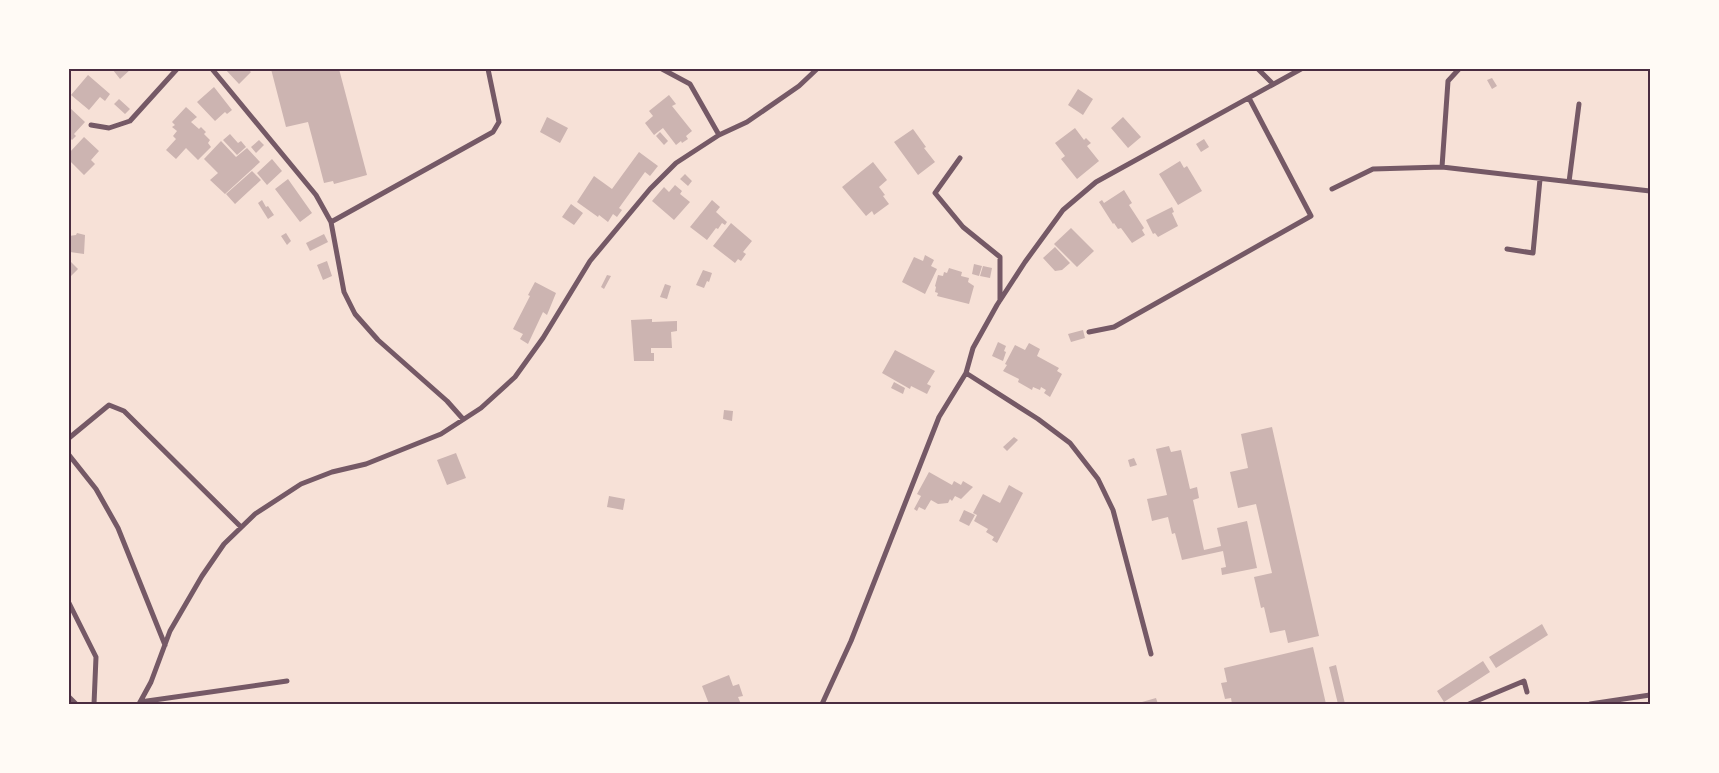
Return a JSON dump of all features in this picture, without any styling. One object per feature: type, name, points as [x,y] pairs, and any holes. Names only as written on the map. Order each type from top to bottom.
[{"type":"street","points":[[91,125],[110,128],[130,121],[177,69]]},
{"type":"street","points":[[212,69],[316,195],[331,222],[344,292],[355,314],[378,340],[447,401],[463,419]]},
{"type":"street","points":[[331,222],[493,132],[499,122],[488,69]]},
{"type":"street","points":[[662,69],[690,84],[719,135]]},
{"type":"street","points":[[140,703],[151,682],[170,631],[202,576],[224,544],[241,527],[255,514],[301,484],[332,472],[366,464],[441,434],[481,408],[515,377],[543,338],[590,261],[650,189],[676,163],[719,135],[747,122],[799,86],[817,69]]},
{"type":"street","points":[[1258,69],[1273,84]]},
{"type":"street","points":[[822,704],[851,641],[939,417],[966,373],[973,348],[1000,301],[1025,262],[1063,210],[1096,182],[1301,69]]},
{"type":"street","points":[[1442,167],[1448,81],[1459,69]]},
{"type":"street","points":[[1089,332],[1114,326],[1311,216],[1249,98]]},
{"type":"street","points":[[1569,182],[1578,104]]},
{"type":"street","points":[[960,158],[935,193],[963,227],[1000,257],[1000,301]]},
{"type":"street","points":[[1332,189],[1372,170],[1442,167],[1650,191]]},
{"type":"street","points":[[1507,249],[1533,253],[1540,179]]},
{"type":"street","points":[[966,373],[1038,419],[1070,443],[1098,480],[1113,510],[1151,654]]},
{"type":"street","points":[[69,438],[109,405],[124,411],[241,527]]},
{"type":"street","points":[[69,455],[96,490],[118,528],[165,646]]},
{"type":"street","points":[[69,603],[96,657],[94,704]]},
{"type":"street","points":[[140,703],[287,681]]},
{"type":"street","points":[[1469,704],[1524,681],[1527,692]]},
{"type":"street","points":[[1590,704],[1650,695]]},
{"type":"street","points":[[69,697],[76,704]]},
{"type":"building","points":[[114,69],[131,69],[120,79]]},
{"type":"building","points":[[225,69],[248,69],[251,72],[239,84]]},
{"type":"building","points":[[271,69],[339,69],[367,175],[334,184],[333,181],[324,183],[308,122],[286,127]]},
{"type":"building","points":[[88,75],[110,94],[105,101],[100,97],[89,110],[71,95]]},
{"type":"building","points":[[1492,78],[1497,86],[1492,89],[1487,80]]},
{"type":"building","points":[[214,87],[232,110],[227,114],[225,112],[215,121],[197,102]]},
{"type":"building","points":[[1078,89],[1093,99],[1083,115],[1068,105]]},
{"type":"building","points":[[669,95],[676,104],[672,106],[692,131],[686,136],[688,139],[676,145],[663,128],[654,135],[645,123],[653,116],[649,111]]},
{"type":"building","points":[[119,99],[130,109],[125,114],[114,104]]},
{"type":"building","points":[[69,107],[85,122],[74,134],[76,136],[72,140],[69,137]]},
{"type":"building","points":[[186,107],[197,117],[191,122],[199,129],[201,127],[206,132],[204,134],[210,140],[208,143],[211,147],[198,160],[186,148],[176,159],[166,150],[176,139],[173,136],[177,131],[172,127],[175,125],[172,122]]},
{"type":"building","points":[[547,117],[568,128],[560,143],[540,132]]},
{"type":"building","points":[[1123,117],[1141,137],[1128,148],[1111,128]]},
{"type":"building","points":[[1075,128],[1084,140],[1086,138],[1091,143],[1087,146],[1099,161],[1077,179],[1061,159],[1065,156],[1055,143]]},
{"type":"building","points":[[913,129],[935,162],[918,175],[894,142]]},
{"type":"building","points":[[660,132],[668,141],[664,145],[656,136]]},
{"type":"building","points":[[230,134],[238,143],[241,141],[246,147],[237,155],[223,140]]},
{"type":"building","points":[[84,137],[99,151],[91,160],[95,164],[84,175],[69,160],[69,153]]},
{"type":"building","points":[[1204,139],[1209,147],[1201,152],[1196,144]]},
{"type":"building","points":[[259,140],[264,145],[256,153],[251,147]]},
{"type":"building","points":[[221,141],[236,157],[247,148],[260,162],[225,194],[210,180],[218,173],[204,159]]},
{"type":"building","points":[[639,152],[658,166],[650,176],[645,172],[619,208],[622,210],[617,217],[613,214],[608,222],[577,202],[594,176],[612,189]]},
{"type":"building","points":[[272,159],[282,171],[267,185],[257,173]]},
{"type":"building","points":[[1180,161],[1184,168],[1187,166],[1202,191],[1178,205],[1159,174]]},
{"type":"building","points":[[873,162],[887,180],[879,187],[889,204],[874,215],[872,211],[866,216],[842,187]]},
{"type":"building","points":[[252,171],[261,180],[235,204],[226,194]]},
{"type":"building","points":[[685,174],[692,181],[688,186],[680,179]]},
{"type":"building","points":[[288,179],[312,213],[300,222],[275,189]]},
{"type":"building","points":[[675,185],[682,191],[680,194],[690,202],[674,220],[652,201],[664,187],[669,192]]},
{"type":"building","points":[[1124,190],[1132,203],[1129,205],[1144,228],[1142,230],[1145,235],[1132,243],[1121,228],[1118,229],[1113,224],[1099,202],[1102,200],[1104,203]]},
{"type":"building","points":[[262,200],[274,215],[268,219],[258,203]]},
{"type":"building","points":[[712,200],[720,207],[716,212],[727,222],[725,225],[722,223],[718,229],[716,228],[707,240],[690,227]]},
{"type":"building","points":[[571,204],[583,213],[574,225],[562,217]]},
{"type":"building","points":[[1172,207],[1174,212],[1172,213],[1178,226],[1158,237],[1155,233],[1153,234],[1146,220]]},
{"type":"building","points":[[731,223],[752,241],[743,252],[746,254],[741,261],[738,259],[735,263],[713,246]]},
{"type":"building","points":[[1071,228],[1094,251],[1077,267],[1054,244]]},
{"type":"building","points":[[77,233],[85,235],[84,254],[70,252],[69,256],[69,236],[76,235]]},
{"type":"building","points":[[286,233],[291,241],[287,245],[281,236]]},
{"type":"building","points":[[324,234],[328,242],[310,251],[306,243]]},
{"type":"building","points":[[1055,247],[1070,263],[1062,270],[1055,271],[1043,258]]},
{"type":"building","points":[[925,255],[934,260],[931,266],[937,269],[925,294],[902,282],[914,257],[923,261]]},
{"type":"building","points":[[327,261],[332,276],[323,280],[317,265]]},
{"type":"building","points":[[69,262],[78,269],[69,278]]},
{"type":"building","points":[[974,264],[982,266],[979,276],[972,274]]},
{"type":"building","points":[[983,266],[992,268],[990,278],[980,276]]},
{"type":"building","points":[[949,268],[962,272],[961,276],[969,278],[968,282],[974,286],[969,304],[937,296],[938,293],[935,292],[935,286],[938,275],[943,276],[944,272],[947,273]]},
{"type":"building","points":[[703,270],[712,273],[709,282],[707,281],[704,288],[696,285]]},
{"type":"building","points":[[607,275],[611,276],[604,289],[601,287]]},
{"type":"building","points":[[535,282],[556,293],[547,315],[543,312],[528,344],[520,339],[523,334],[513,329]]},
{"type":"building","points":[[665,284],[671,286],[667,299],[660,297]]},
{"type":"building","points":[[652,319],[652,322],[677,321],[677,331],[671,332],[672,348],[651,348],[651,353],[654,353],[654,361],[634,361],[631,320]]},
{"type":"building","points":[[1083,330],[1085,338],[1071,342],[1068,334]]},
{"type":"building","points":[[998,342],[1006,346],[1003,361],[992,356]]},
{"type":"building","points":[[1029,343],[1040,349],[1037,356],[1059,368],[1057,371],[1062,374],[1050,397],[1044,393],[1046,390],[1041,387],[1040,390],[1033,387],[1032,390],[1018,382],[1019,379],[1003,371],[1015,345],[1025,350]]},
{"type":"building","points":[[895,350],[935,371],[927,384],[931,386],[927,394],[911,386],[910,389],[882,373]]},
{"type":"building","points":[[894,382],[905,388],[903,394],[891,388]]},
{"type":"building","points":[[724,410],[733,411],[732,421],[723,419]]},
{"type":"building","points":[[1272,427],[1319,636],[1288,643],[1285,630],[1270,633],[1264,607],[1261,608],[1254,577],[1272,573],[1256,504],[1238,508],[1230,472],[1248,468],[1241,434]]},
{"type":"building","points":[[1014,437],[1018,440],[1007,451],[1003,447]]},
{"type":"building","points":[[1169,446],[1171,452],[1181,450],[1190,489],[1197,487],[1199,498],[1193,500],[1204,550],[1221,546],[1217,528],[1247,521],[1257,568],[1222,575],[1221,568],[1226,567],[1223,551],[1182,560],[1175,533],[1172,534],[1168,517],[1152,521],[1147,499],[1167,495],[1156,449]]},
{"type":"building","points":[[456,453],[466,478],[447,485],[437,460]]},
{"type":"building","points":[[1134,458],[1137,465],[1130,467],[1128,460]]},
{"type":"building","points":[[929,472],[952,485],[954,481],[961,485],[963,481],[973,487],[961,499],[955,496],[948,503],[938,504],[931,500],[925,510],[919,507],[917,511],[914,509],[921,496],[917,494]]},
{"type":"building","points":[[1009,485],[1023,493],[997,543],[992,540],[994,537],[986,532],[988,529],[974,521],[977,515],[973,513],[983,494],[1000,503]]},
{"type":"building","points":[[609,496],[625,499],[623,510],[607,507]]},
{"type":"building","points":[[964,510],[975,515],[969,526],[959,521]]},
{"type":"building","points":[[1542,624],[1548,635],[1496,668],[1489,657]]},
{"type":"building","points":[[1313,647],[1326,704],[1232,704],[1231,698],[1225,699],[1221,683],[1227,682],[1224,668]]},
{"type":"building","points":[[1483,661],[1490,672],[1444,702],[1437,691]]},
{"type":"building","points":[[1336,665],[1345,704],[1338,704],[1329,667]]},
{"type":"building","points":[[729,675],[733,686],[739,684],[743,696],[738,697],[741,704],[709,704],[702,686]]},
{"type":"building","points":[[1156,698],[1158,704],[1135,704]]}]
